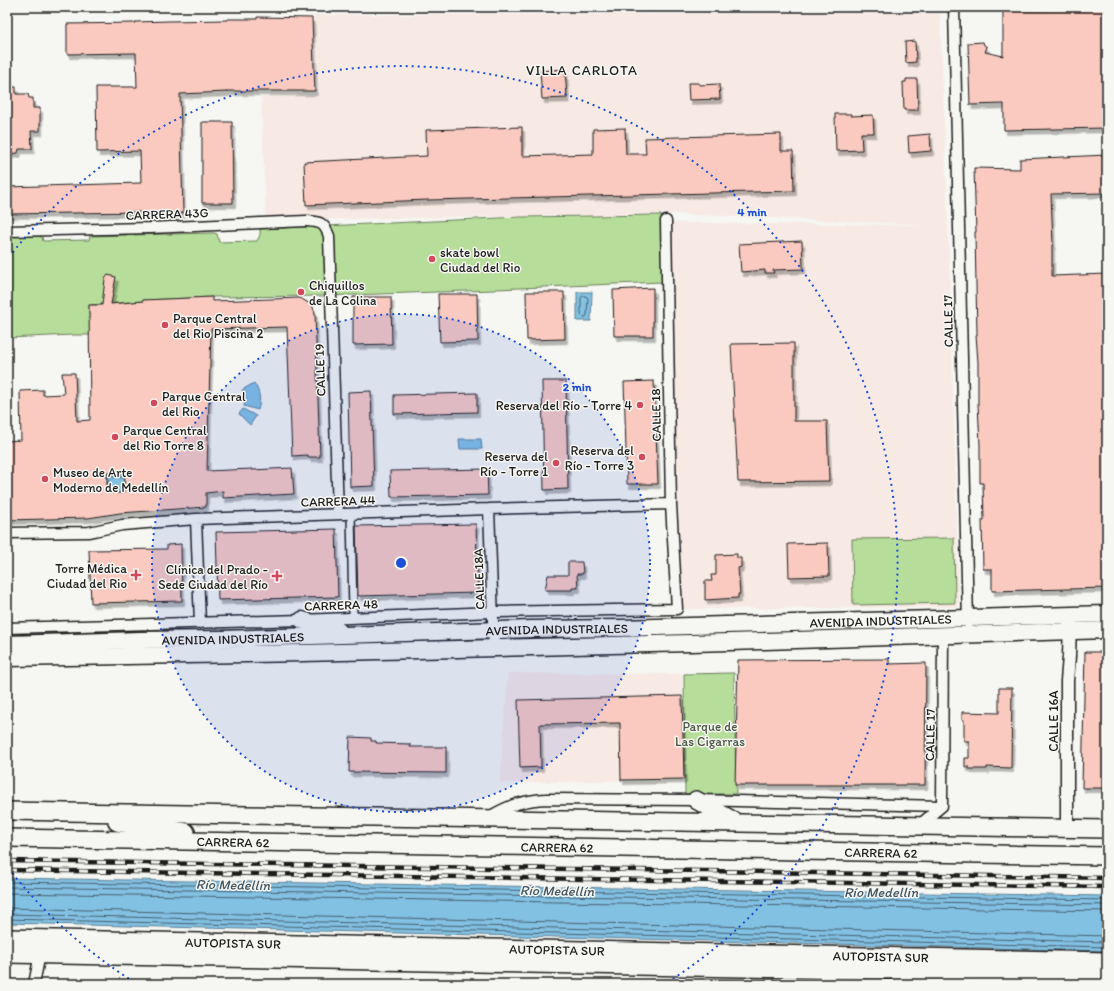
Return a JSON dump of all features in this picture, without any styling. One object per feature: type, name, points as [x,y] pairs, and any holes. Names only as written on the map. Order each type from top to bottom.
[{"type":"highway","points":[[696,800],[736,822]]},
{"type":"highway","name":"CARRERA 62","points":[[7,811],[1107,829]]},
{"type":"highway","points":[[50,812],[255,842]]},
{"type":"highway","name":"CARRERA 62","points":[[7,838],[1107,856]]},
{"type":"highway","name":"AUTOPISTA SUR","points":[[7,938],[1106,973]]},
{"type":"highway","name":"AUTOPISTA SUR","points":[[7,954],[1106,973]]},
{"type":"main road","name":"AVENIDA INDUSTRIALES","points":[[7,644],[1107,614]]},
{"type":"main road","points":[[302,620],[352,635]]},
{"type":"main road","name":"AVENIDA INDUSTRIALES","points":[[7,658],[303,653],[745,642],[1107,630]]},
{"type":"street","name":"CALLE 17","points":[[954,7],[968,634]]},
{"type":"street","name":"CARRERA 43G","points":[[7,231],[166,227],[306,221],[318,222],[326,227]]},
{"type":"street","name":"CALLE 18","points":[[666,221],[671,504],[677,609]]},
{"type":"street","name":"CALLE 19","points":[[326,227],[329,236],[338,513]]},
{"type":"street","name":"CARRERA 44","points":[[7,533],[89,532],[122,525],[196,519],[338,513],[671,504]]},
{"type":"street","name":"CALLE 18A","points":[[489,509],[494,648]]},
{"type":"street","points":[[351,513],[353,613]]},
{"type":"street","points":[[196,519],[200,623]]},
{"type":"street","name":"CARRERA 48","points":[[7,628],[302,620],[493,612],[677,609]]},
{"type":"street","name":"CALLE 16A","points":[[1067,828],[1067,681],[1070,615]]},
{"type":"street","name":"CALLE 17","points":[[942,806],[943,635]]},
{"type":"street","points":[[487,819],[503,808],[535,800],[696,800],[942,806]]},
{"type":"street","points":[[918,826],[942,806]]},
{"type":"street","points":[[34,984],[40,954]]},
{"type":"shaded area","points":[[940,13],[959,607],[682,609],[674,361],[672,223],[930,225],[676,214],[266,220],[261,97],[318,95],[314,15]]},
{"type":"shaded area","points":[[508,673],[682,674],[684,779],[500,783]]},
{"type":"green space","points":[[661,215],[662,282],[323,296],[212,297],[144,300],[89,305],[90,335],[7,338],[7,237],[40,236],[42,237],[43,241],[89,240],[90,236],[214,233],[217,234],[219,242],[257,241],[260,235],[260,229],[521,217]]},
{"type":"green space","points":[[954,538],[955,603],[853,605],[852,539]]},
{"type":"green space","name":"Parque de Las Cigarras","points":[[734,673],[736,794],[685,794],[684,674]]},
{"type":"water","points":[[577,292],[592,292],[591,321],[577,321]]},
{"type":"water","points":[[254,383],[258,390],[259,396],[258,410],[244,406],[245,399],[242,390]]},
{"type":"water","points":[[243,409],[256,416],[250,425],[239,414]]},
{"type":"water","points":[[459,439],[481,439],[482,449],[460,449]]},
{"type":"water","points":[[107,473],[125,474],[124,493],[107,493]]},
{"type":"water","name":"Río Medellín","points":[[7,878],[1107,896],[1107,951],[7,923]]},
{"type":"building","points":[[1107,8],[1107,128],[1004,130],[1004,104],[970,105],[968,43],[983,42],[987,47],[985,52],[1003,56],[1003,11]]},
{"type":"building","points":[[257,17],[312,18],[315,91],[227,91],[180,94],[183,213],[142,214],[142,212],[7,214],[7,187],[141,183],[140,151],[97,152],[96,87],[137,87],[136,53],[67,54],[67,24],[257,19]]},
{"type":"building","points":[[915,41],[916,62],[906,63],[905,42]]},
{"type":"building","points":[[565,69],[567,98],[542,99],[540,71]]},
{"type":"building","points":[[906,79],[917,79],[918,110],[904,110],[903,82],[906,82]]},
{"type":"building","points":[[688,83],[699,83],[699,85],[719,84],[720,99],[689,100]]},
{"type":"building","points":[[7,87],[16,87],[16,94],[28,94],[29,98],[33,98],[33,108],[40,108],[40,131],[31,131],[32,149],[19,149],[18,153],[7,154]]},
{"type":"building","points":[[835,114],[851,114],[851,116],[873,115],[874,133],[861,133],[862,150],[836,151]]},
{"type":"building","points":[[202,122],[232,122],[233,203],[202,203]]},
{"type":"building","points":[[522,127],[522,156],[593,154],[593,129],[625,128],[626,154],[646,154],[645,138],[781,134],[781,151],[793,151],[794,191],[428,200],[306,205],[304,162],[427,156],[426,130]]},
{"type":"building","points":[[930,134],[931,151],[909,153],[908,136]]},
{"type":"building","points":[[1107,155],[1107,193],[1051,194],[1053,245],[1052,276],[1107,274],[1107,588],[992,591],[992,569],[983,569],[982,520],[984,520],[983,483],[980,483],[974,168],[1020,169],[1020,159]]},
{"type":"building","points":[[802,241],[803,269],[773,270],[774,273],[765,273],[765,270],[741,272],[739,244]]},
{"type":"building","points":[[108,275],[116,277],[111,304],[143,300],[212,297],[212,301],[300,298],[312,305],[315,313],[320,457],[308,457],[308,455],[292,456],[287,327],[211,329],[207,471],[292,468],[294,494],[223,498],[223,491],[206,493],[206,507],[120,513],[88,518],[7,520],[7,441],[21,440],[20,391],[43,390],[43,395],[64,394],[62,373],[75,373],[77,421],[90,420],[89,305],[102,305],[105,279]],"holes":[[[107,473],[125,474],[124,493],[107,493]]]},
{"type":"building","points":[[653,288],[653,336],[614,336],[613,290]]},
{"type":"building","points":[[526,292],[564,292],[565,339],[527,340]]},
{"type":"building","points":[[438,294],[477,294],[478,341],[440,342]]},
{"type":"building","points":[[353,297],[391,297],[392,344],[353,345]]},
{"type":"building","points":[[794,343],[794,421],[827,421],[829,481],[738,482],[731,344]]},
{"type":"building","points":[[542,381],[566,381],[568,489],[544,490]]},
{"type":"building","points":[[654,381],[658,484],[627,484],[624,382]]},
{"type":"building","points":[[371,391],[374,486],[350,487],[348,392]]},
{"type":"building","points":[[477,393],[477,412],[394,414],[394,395]]},
{"type":"building","points":[[487,469],[488,495],[391,497],[390,471]]},
{"type":"building","points":[[476,524],[478,593],[358,596],[356,526]]},
{"type":"building","name":"Clínica del Prado - Sede Ciudad del Río","points":[[336,529],[338,597],[218,600],[216,532]]},
{"type":"building","points":[[828,543],[829,576],[789,577],[788,544]]},
{"type":"building","name":"Torre Médica Ciudad del Rio","points":[[181,544],[182,601],[91,603],[89,550],[167,549],[167,545]]},
{"type":"building","points":[[737,554],[737,558],[741,558],[741,567],[738,568],[740,594],[738,594],[738,598],[705,600],[705,581],[712,581],[711,575],[716,575],[716,555]]},
{"type":"building","points":[[568,562],[582,562],[583,574],[577,574],[578,588],[572,588],[572,590],[545,590],[548,575],[568,575]]},
{"type":"building","points":[[1085,652],[1107,652],[1107,788],[1082,788]]},
{"type":"building","points":[[889,659],[889,664],[926,663],[925,785],[735,785],[738,660]]},
{"type":"building","points":[[999,688],[1012,688],[1011,768],[987,767],[987,769],[969,769],[969,767],[965,767],[965,758],[969,758],[969,741],[964,741],[964,720],[962,720],[962,712],[999,713]]},
{"type":"building","points":[[682,696],[684,779],[621,780],[620,723],[540,724],[541,767],[520,768],[518,700]]},
{"type":"building","points":[[350,737],[371,738],[371,741],[376,741],[376,743],[410,744],[410,747],[446,747],[446,773],[349,772]]},
{"type":"railway","points":[[7,861],[1107,878]]},
{"type":"railway","points":[[7,870],[1107,887]]},
{"type":"place","name":"skate bowl Ciudad del Rio","points":[[432,259]]},
{"type":"place","name":"Chiquillos de La Colina","points":[[301,292]]},
{"type":"place","name":"Parque Central del Rio Piscina 2","points":[[165,325]]},
{"type":"place","name":"Parque Central del Rio","points":[[154,403]]},
{"type":"place","name":"Reserva del Río - Torre 4","points":[[640,405]]},
{"type":"place","name":"Parque Central del Rio Torre 8","points":[[115,437]]},
{"type":"place","name":"Reserva del Río - Torre 3","points":[[642,457]]},
{"type":"place","name":"Reserva del Río - Torre 1","points":[[556,463]]},
{"type":"place","name":"Museo de Arte Moderno de Medellín","points":[[45,479]]},
{"type":"place","name":"Torre Médica Ciudad del Rio","points":[[136,575]]},
{"type":"place","name":"Clínica del Prado - Sede Ciudad del Río","points":[[277,576]]},
{"type":"district","name":"VILLA CARLOTA","points":[[582,70]]}]
